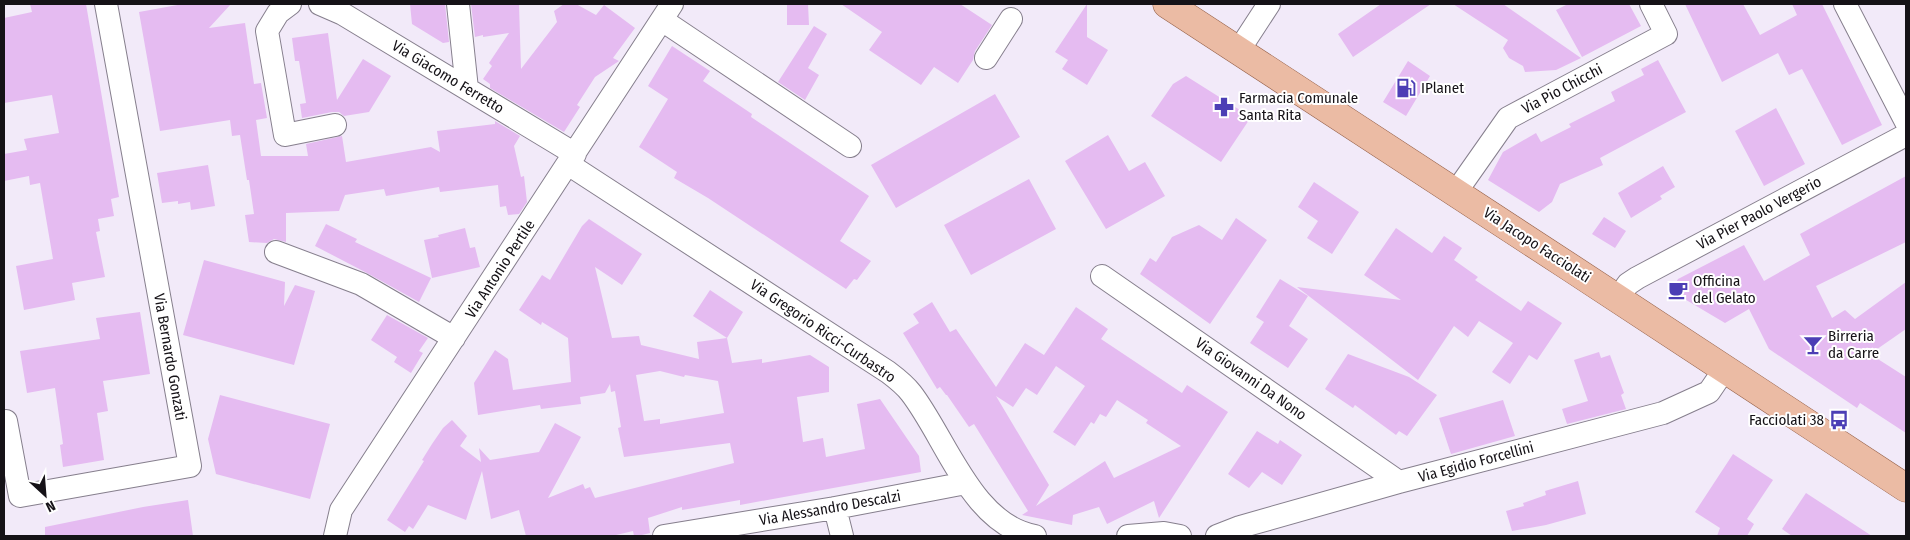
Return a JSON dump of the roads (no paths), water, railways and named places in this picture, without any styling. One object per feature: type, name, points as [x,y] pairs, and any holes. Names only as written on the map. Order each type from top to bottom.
[{"type":"main road","name":"Via Jacopo Facciolati","points":[[1167,4],[1906,488]]},
{"type":"street","name":"Via Bernardo Gonzati","points":[[6,421],[20,496],[190,466],[106,4]]},
{"type":"street","points":[[290,4],[278,13],[267,31],[285,136],[335,125]]},
{"type":"street","name":"Via Giacomo Ferretto","points":[[320,4],[343,14],[467,89],[572,159]]},
{"type":"street","points":[[458,4],[467,89]]},
{"type":"street","points":[[1239,50],[1269,4]]},
{"type":"street","name":"Via Pio Chicchi","points":[[1456,192],[1508,118],[1666,34],[1651,4]]},
{"type":"street","points":[[1845,4],[1906,122]]},
{"type":"street","points":[[667,12],[850,146]]},
{"type":"street","name":"Via Antonio Pertile","points":[[335,536],[341,510],[667,12]]},
{"type":"street","points":[[986,58],[1011,19]]},
{"type":"street","name":"Via Pier Paolo Vergerio","points":[[1618,298],[1628,284],[1637,278],[1906,135]]},
{"type":"street","name":"Via Gregorio Ricci-Curbastro","points":[[572,159],[888,372],[910,392],[966,483],[993,515],[1004,523],[1029,535],[1036,536]]},
{"type":"street","points":[[276,252],[361,284],[454,338]]},
{"type":"street","name":"Via Giovanni Da Nono","points":[[1102,276],[1399,482]]},
{"type":"street","name":"Via Egidio Forcellini","points":[[1217,536],[1240,527],[1399,482],[1664,413],[1709,392],[1724,370]]},
{"type":"street","name":"Via Alessandro Descalzi","points":[[670,536],[835,508],[966,483]]},
{"type":"street","points":[[835,508],[842,536]]},
{"type":"street","points":[[1128,536],[1164,533],[1180,536]]},
{"type":"place","name":"IPlanet","points":[[1406,88]]},
{"type":"place","name":"Farmacia Comunale Santa Rita","points":[[1224,107]]},
{"type":"place","name":"Officina del Gelato","points":[[1678,290]]},
{"type":"place","name":"Birreria da Carre","points":[[1813,345]]},
{"type":"place","name":"Facciolati 38","points":[[1839,420]]}]
